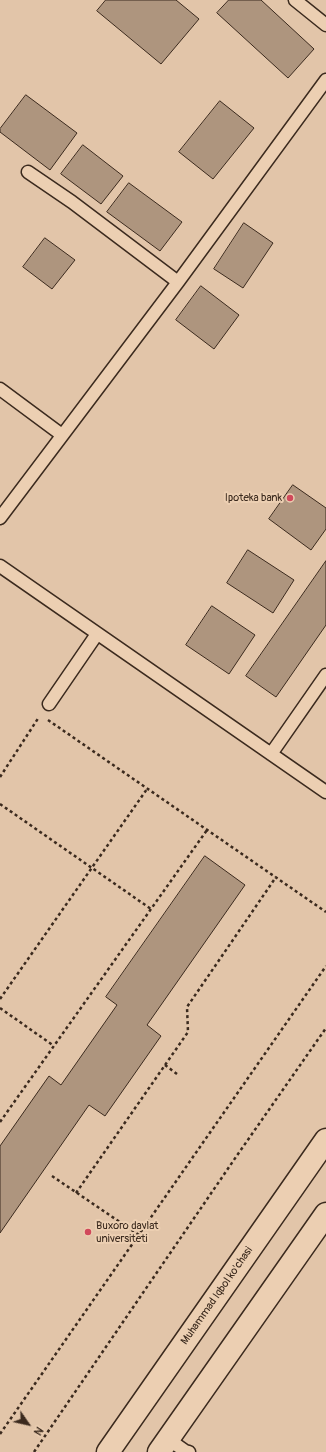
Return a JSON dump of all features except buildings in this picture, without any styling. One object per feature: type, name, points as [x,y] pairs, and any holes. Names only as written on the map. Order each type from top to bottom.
[{"type":"main road","name":"Muhammad Iqbol ko'chasi","points":[[108,1452],[326,1140]]},
{"type":"main road","points":[[163,1446],[326,1214]]},
{"type":"lane","points":[[295,0],[326,25]]},
{"type":"lane","points":[[0,518],[178,282],[326,80]]},
{"type":"lane","points":[[28,172],[72,202],[178,282]]},
{"type":"lane","points":[[0,389],[62,435]]},
{"type":"lane","points":[[0,566],[326,792]]},
{"type":"lane","points":[[49,704],[97,634]]},
{"type":"lane","points":[[271,754],[326,675]]},
{"type":"lane","points":[[163,1446],[189,1452]]},
{"type":"path","points":[[0,777],[49,704]]},
{"type":"path","points":[[41,715],[326,912]]},
{"type":"path","points":[[0,999],[147,789]]},
{"type":"path","points":[[0,804],[151,909]]},
{"type":"path","points":[[0,1122],[207,830]]},
{"type":"path","points":[[76,1193],[188,1032],[187,1006],[276,877]]},
{"type":"path","points":[[0,1434],[326,966]]},
{"type":"path","points":[[0,1008],[54,1046]]},
{"type":"path","points":[[34,1452],[326,1028]]},
{"type":"path","points":[[164,1065],[177,1074]]},
{"type":"path","points":[[52,1176],[139,1235]]},
{"type":"place","name":"Ipoteka bank","points":[[290,498]]},
{"type":"place","name":"Buxoro davlat universiteti","points":[[88,1232]]}]
